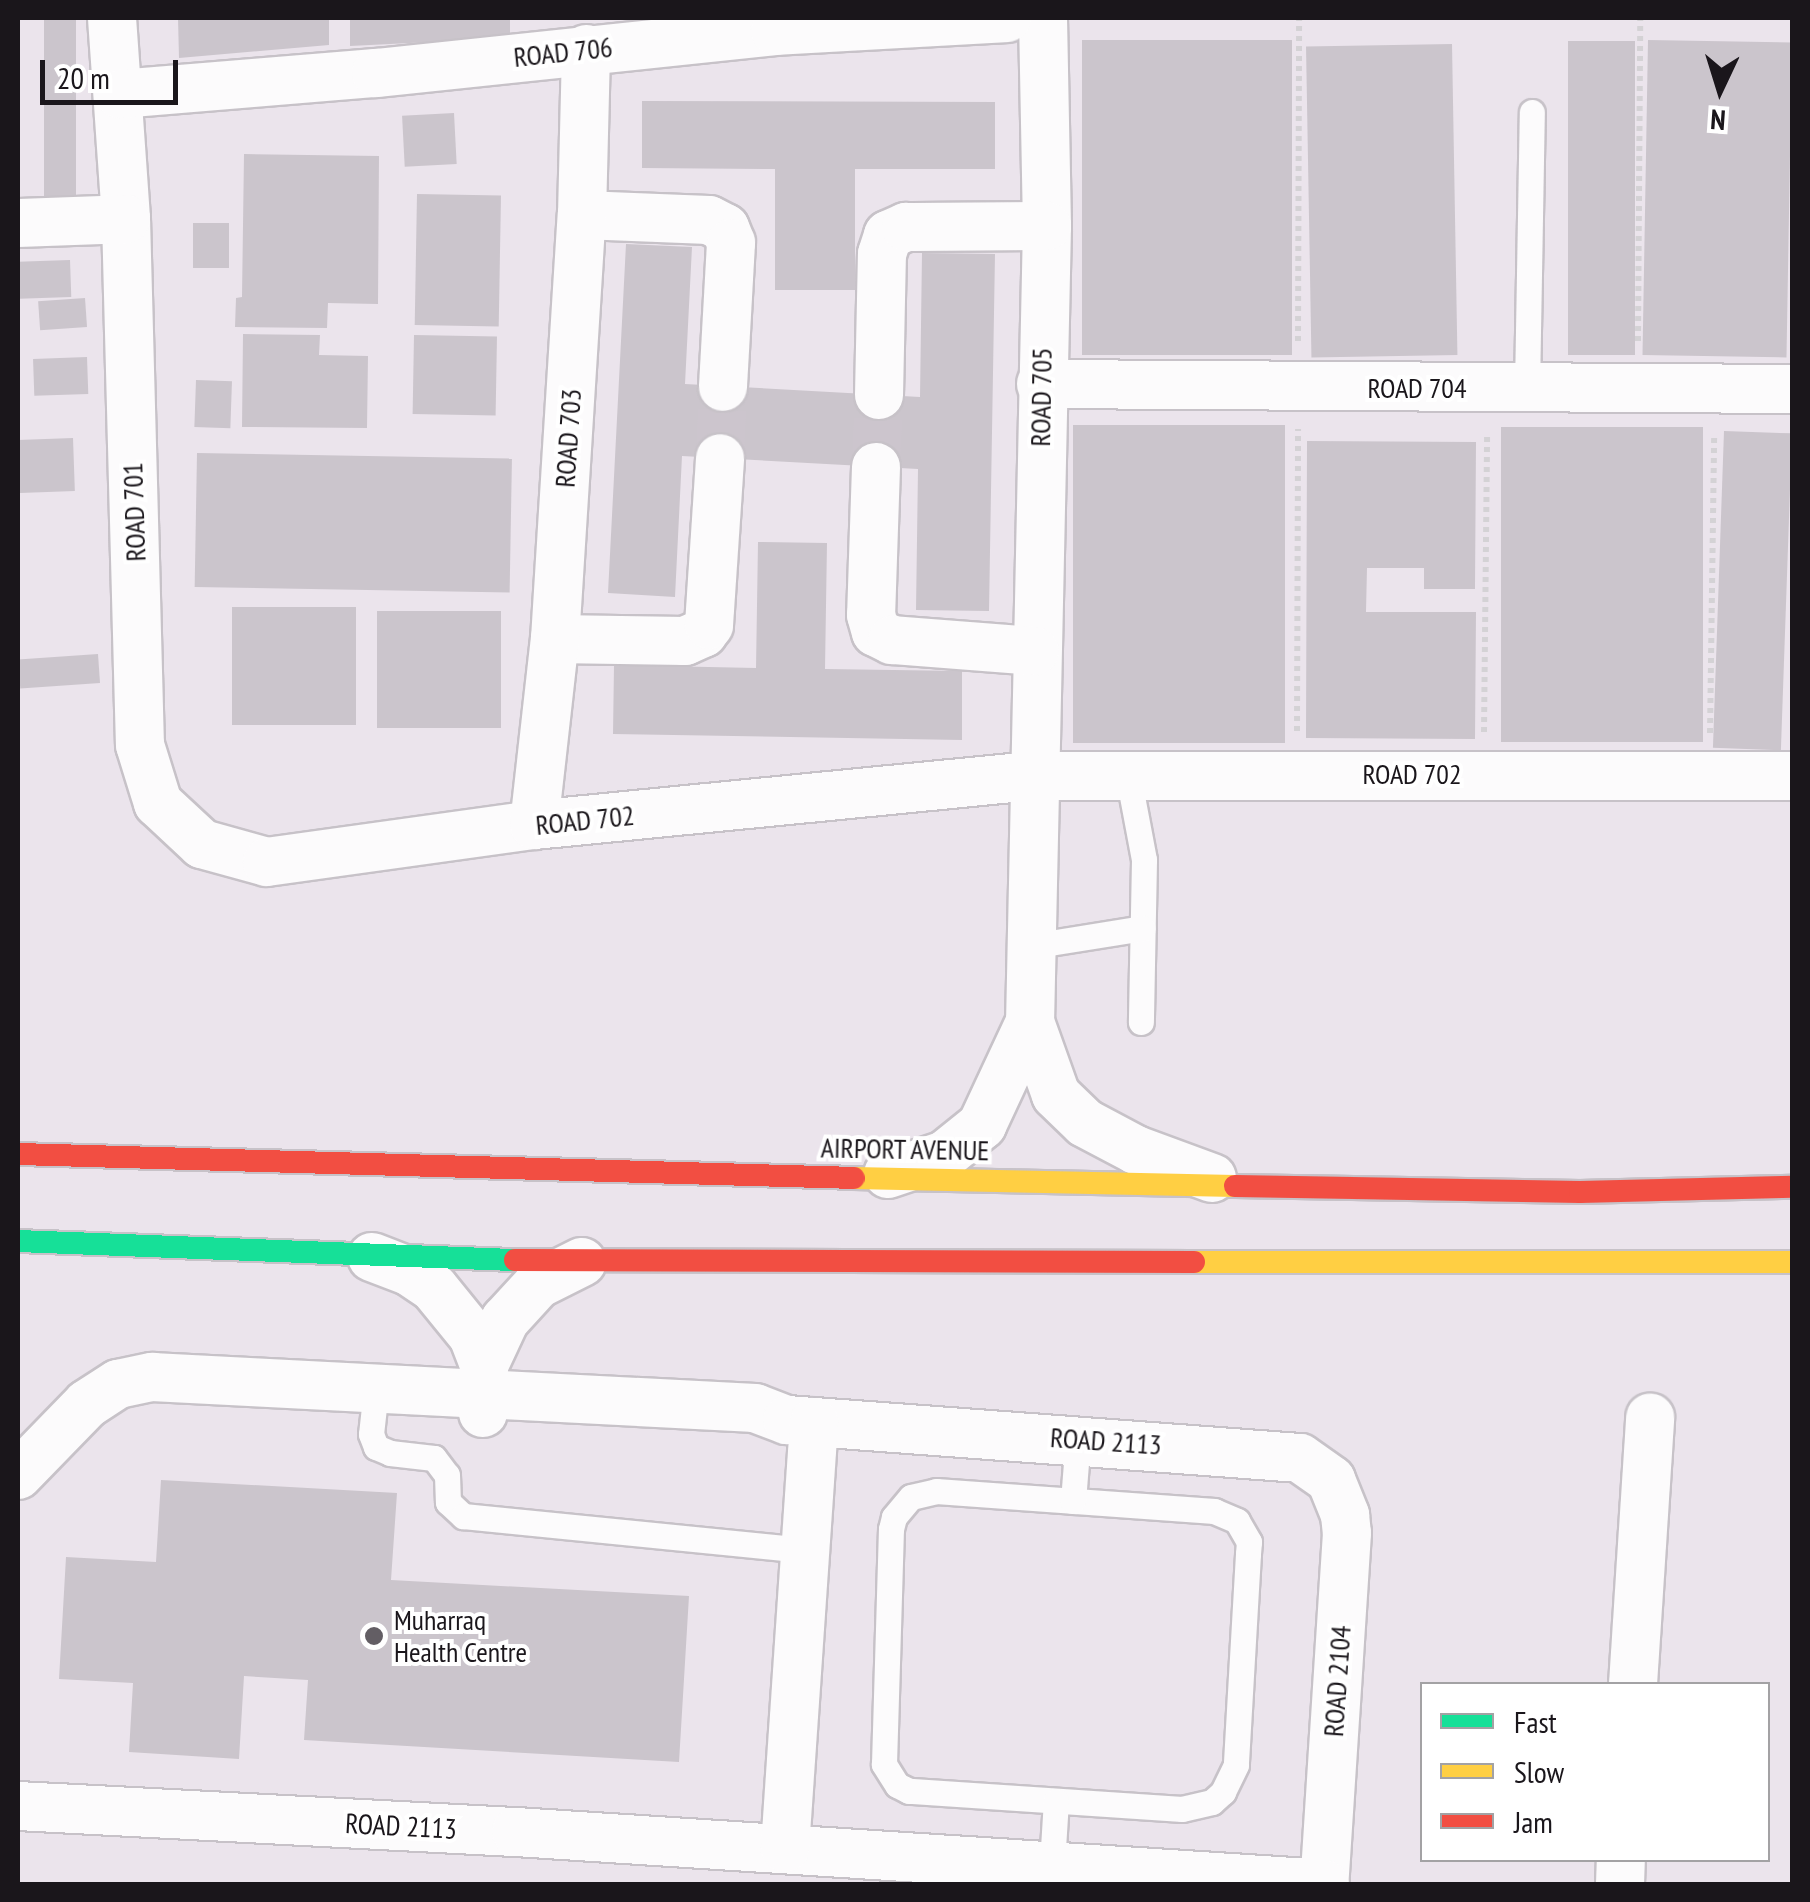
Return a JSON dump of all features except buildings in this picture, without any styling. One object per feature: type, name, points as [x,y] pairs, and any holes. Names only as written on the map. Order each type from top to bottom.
[{"type":"main road","points":[[23,1130],[114,1154]]},
{"type":"main road","name":"AIRPORT AVENUE","points":[[18,1154],[872,1179],[1580,1192],[1792,1186]]},
{"type":"main road","points":[[1580,1192],[1735,1165]]},
{"type":"main road","points":[[18,1241],[582,1262],[1786,1264]]},
{"type":"street","name":"ROAD 701","points":[[112,18],[126,218],[140,745],[158,803]]},
{"type":"street","name":"ROAD 706","points":[[119,94],[775,31],[1007,18]]},
{"type":"street","name":"ROAD 705","points":[[1032,776],[1046,226],[1043,18]]},
{"type":"street","name":"ROAD 703","points":[[534,825],[555,639],[582,215],[586,50]]},
{"type":"street","points":[[582,215],[709,220],[725,228],[731,243],[723,387]]},
{"type":"street","points":[[18,223],[126,218]]},
{"type":"street","points":[[878,395],[882,254],[888,235],[906,227],[1046,226]]},
{"type":"street","name":"ROAD 704","points":[[1041,384],[1792,389]]},
{"type":"street","points":[[555,639],[685,641],[703,634],[708,624],[720,458]]},
{"type":"street","points":[[876,467],[871,615],[876,632],[892,640],[1036,650]]},
{"type":"street","points":[[1032,776],[1030,1022],[1056,1095],[1085,1124],[1136,1150],[1228,1183]]},
{"type":"street","name":"ROAD 702","points":[[158,803],[202,844],[268,862],[534,825],[1032,776],[1792,776]]},
{"type":"street","points":[[872,1179],[945,1155],[982,1124],[1030,1022]]},
{"type":"street","points":[[349,1253],[394,1264],[434,1288],[473,1336],[484,1391]]},
{"type":"street","points":[[484,1391],[493,1342],[520,1300],[538,1284],[582,1262]]},
{"type":"street","name":"ROAD 2113","points":[[18,1475],[56,1431],[103,1392],[152,1377],[374,1398],[484,1391],[754,1429],[801,1421],[1282,1454],[1300,1458],[1331,1480]]},
{"type":"street","points":[[1633,1682],[1650,1418]]},
{"type":"street","points":[[785,1848],[804,1550],[801,1421]]},
{"type":"street","name":"ROAD 2104","points":[[1324,1884],[1346,1533],[1345,1514],[1331,1480]]},
{"type":"street","name":"ROAD 2113","points":[[18,1806],[785,1848],[905,1870],[1052,1864],[1324,1884]]},
{"type":"lane","points":[[1508,388],[1532,112]]},
{"type":"lane","points":[[1128,775],[1144,860],[1141,1022]]},
{"type":"lane","points":[[1031,946],[1143,928]]},
{"type":"lane","points":[[374,1398],[371,1434],[376,1447],[390,1453],[434,1458],[447,1476],[448,1502],[463,1516],[804,1550]]},
{"type":"lane","points":[[1073,1501],[1078,1438]]},
{"type":"lane","points":[[923,1492],[1073,1501],[1226,1514],[1244,1530],[1248,1554],[1236,1765],[1224,1792],[1197,1808],[1182,1809],[910,1791],[889,1776],[884,1764],[891,1529],[901,1506],[923,1492]]},
{"type":"lane","points":[[1052,1864],[1056,1802]]},
{"type":"path","points":[[1637,389],[1640,18]]},
{"type":"path","points":[[1484,774],[1508,388]]},
{"type":"path","points":[[1710,775],[1715,390]]},
{"type":"tunnel","points":[[720,458],[723,387]]},
{"type":"tunnel","points":[[876,467],[879,395]]},
{"type":"traffic: fast","points":[[18,1241],[515,1260]]},
{"type":"traffic: slow","points":[[854,1178],[1235,1186]]},
{"type":"traffic: slow","points":[[1194,1262],[1792,1262]]},
{"type":"traffic: jam","points":[[18,1154],[854,1178]]},
{"type":"traffic: jam","points":[[1235,1186],[1580,1192],[1792,1187]]},
{"type":"traffic: jam","points":[[515,1260],[1194,1262]]},
{"type":"place","name":"Muharraq Health Centre","points":[[374,1636]]}]
